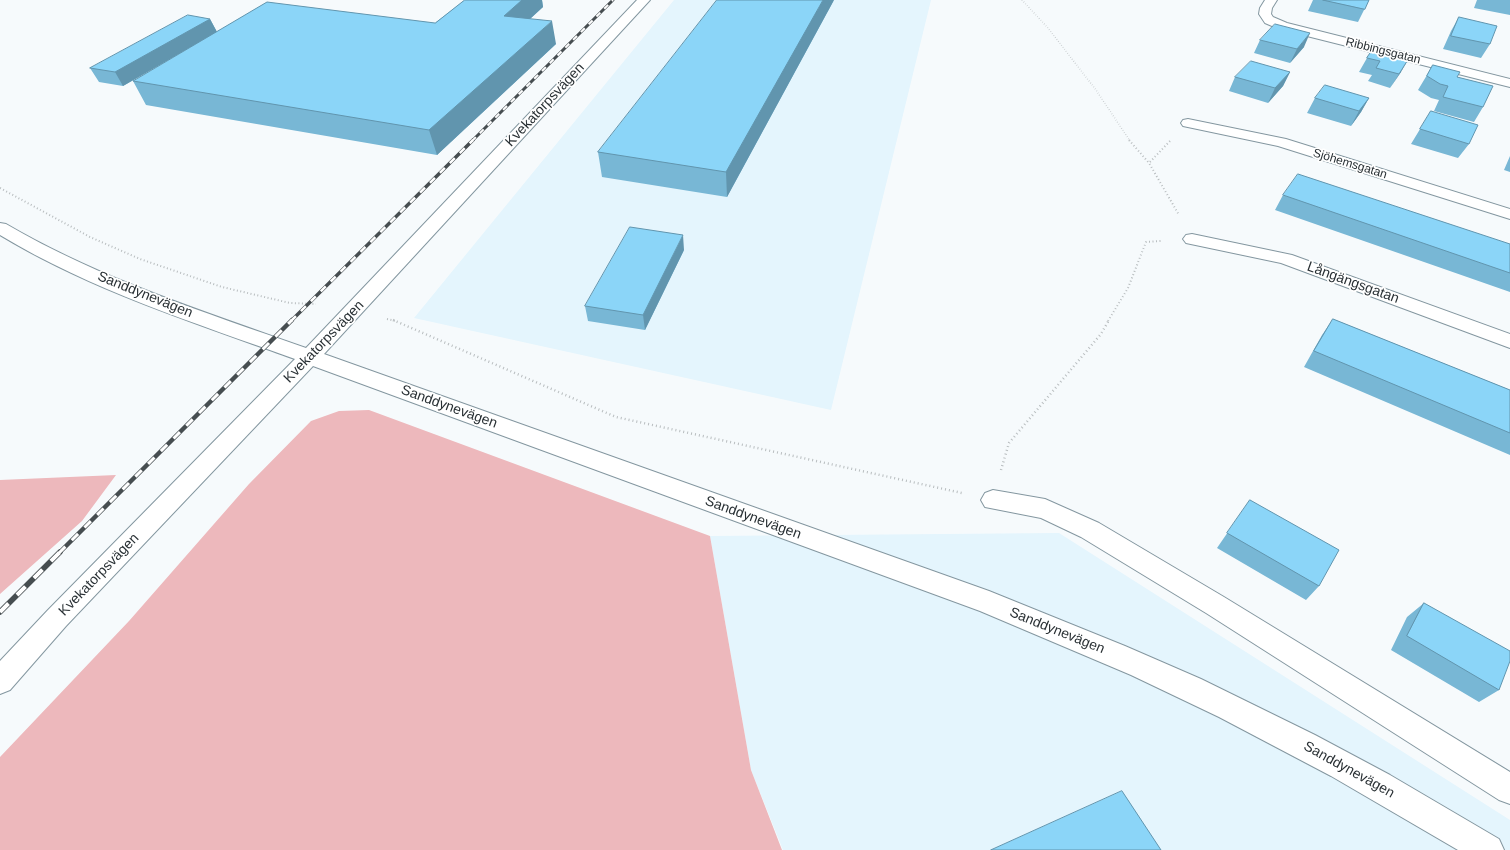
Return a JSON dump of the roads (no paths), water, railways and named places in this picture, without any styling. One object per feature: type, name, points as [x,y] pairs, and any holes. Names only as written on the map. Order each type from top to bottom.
[{"type":"street","name":"Kvekatorpsvägen","points":[[0,681],[57,618],[352,312],[644,0]]},
{"type":"street","name":"Ribbingsgatan","points":[[1268,4],[1265,14],[1269,20],[1284,26],[1510,83]]},
{"type":"street","name":"Sjöhemsgatan","points":[[1188,123],[1282,142],[1510,214]]},
{"type":"street","name":"Sanddynevägen","points":[[0,228],[14,237],[73,267],[155,301],[989,603],[1108,652],[1191,688],[1328,756],[1428,813],[1488,850]]},
{"type":"street","name":"Långängsgatan","points":[[1192,239],[1286,259],[1510,341]]},
{"type":"street","points":[[993,500],[1045,509],[1090,530],[1215,605],[1510,790]]},
{"type":"railway","points":[[473,140],[613,0]]},
{"type":"railway","points":[[291,321],[473,140]]},
{"type":"railway","points":[[0,612],[291,321]]}]
